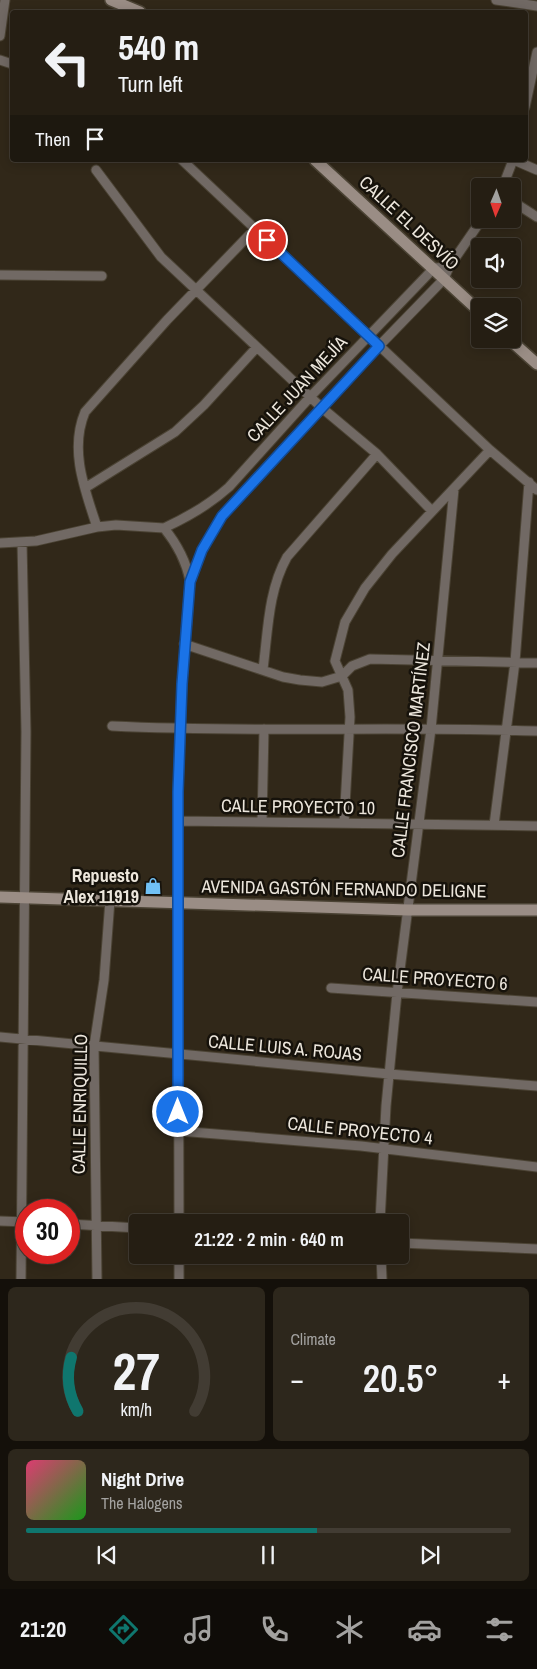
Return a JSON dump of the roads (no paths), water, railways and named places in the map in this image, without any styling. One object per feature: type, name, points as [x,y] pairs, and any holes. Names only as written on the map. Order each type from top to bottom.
[{"type":"street","points":[[0,36],[5,0]]},
{"type":"street","points":[[111,0],[135,10]]},
{"type":"street","points":[[496,0],[537,6]]},
{"type":"street","points":[[528,92],[537,52]]},
{"type":"street","points":[[184,162],[490,450],[537,490]]},
{"type":"street","name":"CALLE EL DESVÍO","points":[[317,162],[471,304]]},
{"type":"street","points":[[506,178],[513,162]]},
{"type":"street","points":[[519,162],[537,170]]},
{"type":"street","points":[[96,170],[161,257],[322,408],[376,454],[432,512]]},
{"type":"street","points":[[521,207],[537,217]]},
{"type":"street","name":"CALLE JUAN MEJÍA","points":[[178,1214],[178,821],[184,644],[190,582],[202,550],[222,516],[379,346],[444,279],[449,267],[476,228]]},
{"type":"street","points":[[97,527],[78,459],[79,426],[85,412],[167,320],[255,229]]},
{"type":"street","points":[[434,268],[449,267]]},
{"type":"street","name":"CALLE JUAN MEJÍA","points":[[164,528],[214,501],[230,487],[311,396],[434,268]]},
{"type":"street","points":[[0,275],[102,276]]},
{"type":"street","points":[[85,488],[175,432],[204,405],[257,347]]},
{"type":"street","points":[[519,348],[537,364]]},
{"type":"street","points":[[344,823],[350,729],[348,690],[335,661],[346,622],[365,588],[387,561],[490,450]]},
{"type":"street","points":[[263,669],[273,591],[278,574],[287,557],[376,454]]},
{"type":"street","points":[[494,825],[508,730],[515,662],[529,482]]},
{"type":"street","name":"CALLE FRANCISCO MARTÍNEZ","points":[[380,1214],[383,1149],[397,993],[431,728],[454,489]]},
{"type":"street","points":[[0,543],[22,542],[116,525],[164,528],[182,555],[187,566],[190,582]]},
{"type":"street","points":[[22,542],[26,732],[24,1199]]},
{"type":"street","points":[[184,644],[283,677],[322,682],[342,676],[352,666],[370,659],[537,663]]},
{"type":"street","points":[[112,726],[181,729],[431,728],[537,731]]},
{"type":"street","points":[[262,822],[264,728]]},
{"type":"street","name":"CALLE PROYECTO 10","points":[[178,821],[537,826]]},
{"type":"street","name":"AVENIDA GASTÓN FERNANDO DELIGNE","points":[[0,898],[408,910],[537,910]]},
{"type":"street","name":"CALLE ENRIQUILLO","points":[[97,1279],[94,1046],[104,980],[110,900]]},
{"type":"street","name":"CALLE PROYECTO 6","points":[[331,988],[537,1002]]},
{"type":"street","name":"CALLE LUIS A. ROJAS","points":[[0,1037],[537,1086]]},
{"type":"street","name":"CALLE PROYECTO 4","points":[[178,1131],[383,1149],[537,1167]]},
{"type":"street","points":[[0,1221],[15,1222]]},
{"type":"street","points":[[80,1225],[129,1228]]},
{"type":"street","points":[[409,1243],[537,1249]]},
{"type":"street","points":[[21,1279],[22,1264]]},
{"type":"street","points":[[179,1264],[179,1279]]},
{"type":"street","points":[[381,1264],[382,1279]]},
{"type":"place","name":"Repuesto Alex 11919","points":[[153,886]]}]
